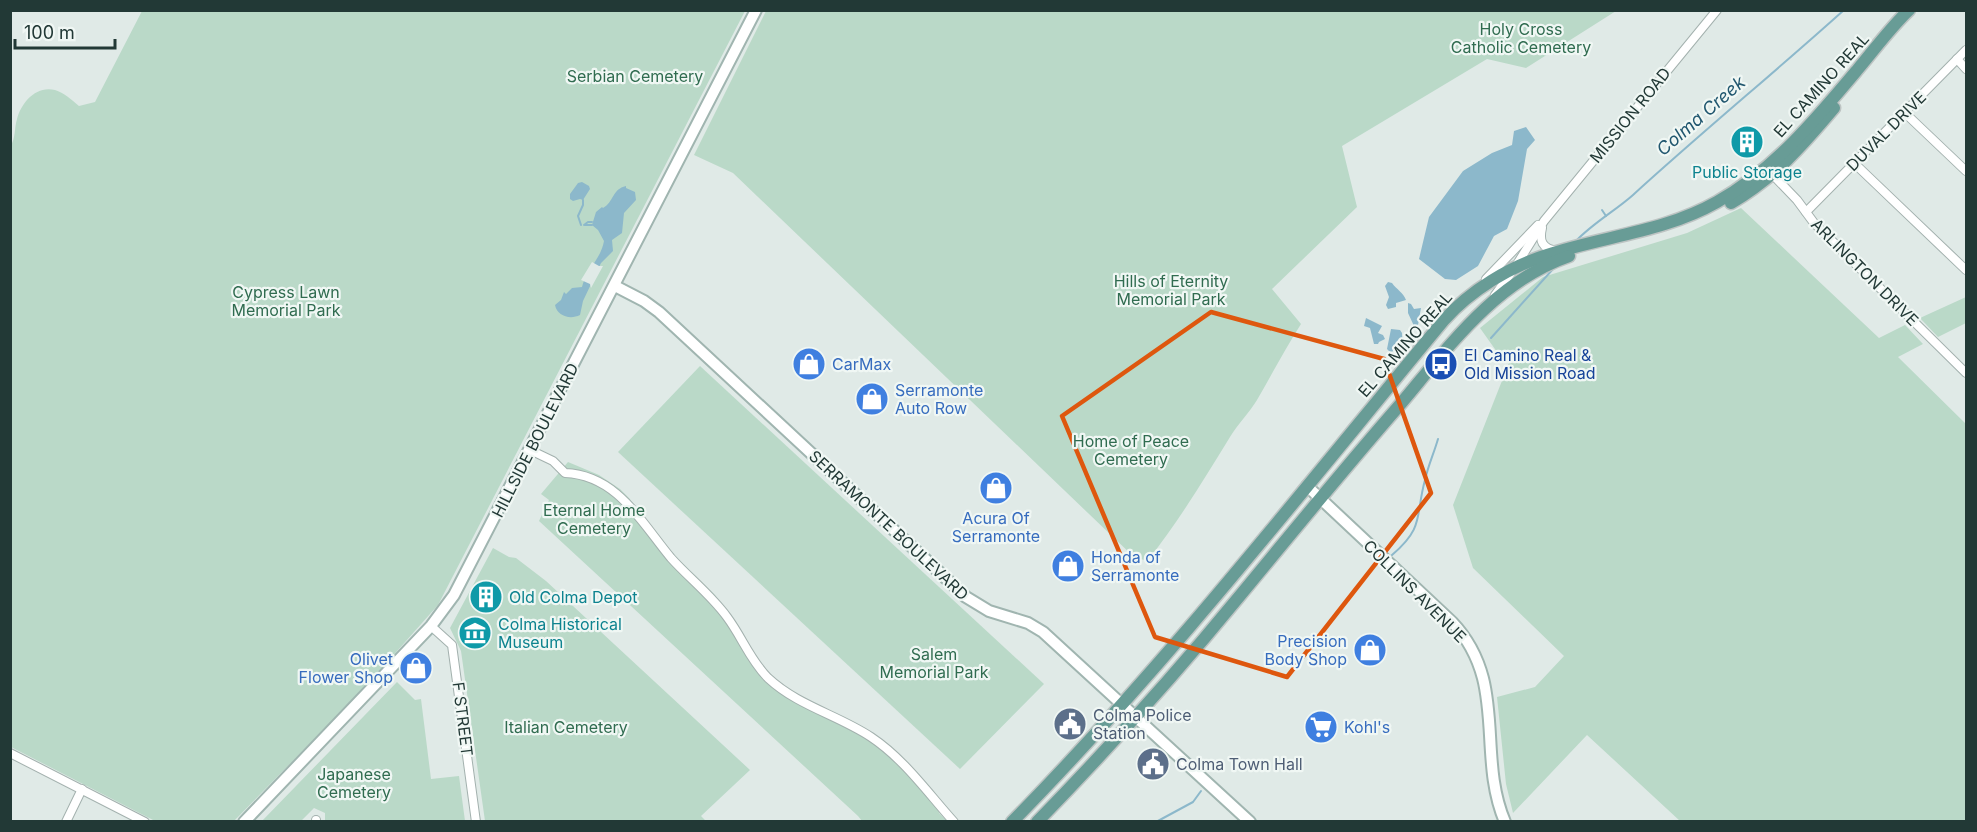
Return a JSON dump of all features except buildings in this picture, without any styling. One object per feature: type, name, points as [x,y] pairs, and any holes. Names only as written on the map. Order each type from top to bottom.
[{"type":"main road","name":"HILLSIDE BOULEVARD","points":[[244,822],[431,626],[454,596],[756,10]]},
{"type":"main road","name":"EL CAMINO REAL","points":[[1037,822],[1191,655],[1449,346],[1484,308],[1517,281],[1549,264],[1577,253],[1669,230],[1702,217],[1741,197],[1769,171],[1909,10]]},
{"type":"main road","name":"EL CAMINO REAL","points":[[1012,822],[1123,705],[1200,616],[1444,320],[1464,300],[1514,269],[1560,251],[1647,230],[1682,218],[1716,203],[1769,171],[1798,151],[1920,10]]},
{"type":"main road","name":"SERRAMONTE BOULEVARD","points":[[615,286],[644,301],[659,312],[966,597],[992,612],[1038,628],[1250,822]]},
{"type":"main road","name":"COLLINS AVENUE","points":[[1307,486],[1452,622],[1471,645],[1486,690],[1495,782],[1505,822]]},
{"type":"street","name":"MISSION ROAD","points":[[1484,308],[1514,269],[1544,220],[1717,10]]},
{"type":"street","name":"DUVAL DRIVE","points":[[1806,212],[1966,50]]},
{"type":"street","points":[[1957,60],[1966,69]]},
{"type":"street","points":[[1905,112],[1966,171]]},
{"type":"street","points":[[1854,163],[1966,270]]},
{"type":"street","name":"ARLINGTON DRIVE","points":[[1769,171],[1814,223],[1966,373]]},
{"type":"street","name":"MISSION ROAD","points":[[1464,300],[1544,220]]},
{"type":"street","points":[[1544,220],[1540,232],[1541,242],[1548,249],[1560,251]]},
{"type":"street","points":[[530,450],[554,461],[565,473],[591,477],[623,499],[639,515],[671,557],[722,610],[752,658],[769,678],[797,699],[860,730],[879,742],[908,769],[954,822]]},
{"type":"street","name":"F STREET","points":[[431,626],[452,645],[476,822]]},
{"type":"street","points":[[10,753],[145,822]]},
{"type":"street","points":[[66,822],[82,789]]},
{"type":"highlighted area","points":[[1211,312],[1384,359],[1431,493],[1287,677],[1155,637],[1062,416]]},
{"type":"green space","points":[[766,10],[1616,11],[1526,68],[1487,59],[1342,146],[1357,207],[1272,289],[1301,324],[1257,400],[1233,432],[1181,515],[1148,560],[1136,559],[733,173],[694,155]]},
{"type":"green space","name":"Cypress Lawn Memorial Park","points":[[142,11],[745,11],[438,605],[366,686],[234,821],[155,821],[11,747],[10,147],[19,113],[26,101],[36,93],[48,89],[55,90],[79,106],[95,102]]},
{"type":"green space","points":[[1741,208],[1879,338],[1905,325],[1923,344],[1898,357],[1966,424],[1966,821],[1680,821],[1587,735],[1513,813],[1506,784],[1497,697],[1535,687],[1564,656],[1473,568],[1453,505],[1509,363],[1497,352],[1480,328],[1543,277],[1687,233]]},
{"type":"green space","points":[[1966,297],[1966,323],[1938,337],[1920,318]]},
{"type":"green space","name":"Salem Memorial Park","points":[[700,366],[1044,684],[960,769],[618,452]]},
{"type":"green space","name":"Eternal Home Cemetery","points":[[568,462],[599,475],[629,498],[664,545],[715,595],[743,643],[774,682],[872,738],[930,796],[931,802],[938,806],[939,813],[947,821],[862,821],[539,521],[549,500],[541,494]]},
{"type":"green space","name":"Italian Cemetery","points":[[493,548],[509,557],[516,558],[546,581],[750,770],[701,816],[706,821],[485,821],[461,651],[450,628]]},
{"type":"green space","name":"Japanese Cemetery","points":[[397,682],[415,700],[421,699],[431,779],[459,776],[465,821],[325,821],[325,813],[314,808],[301,821],[262,821]]},
{"type":"water","points":[[1526,127],[1535,140],[1527,149],[1518,201],[1507,229],[1494,236],[1478,266],[1456,280],[1445,279],[1419,259],[1429,217],[1463,171],[1492,153],[1512,145],[1514,131]]},
{"type":"water","points":[[582,182],[590,189],[583,200],[573,201],[570,199],[570,194],[578,183]]},
{"type":"water","points":[[626,186],[635,192],[636,200],[624,213],[622,233],[612,240],[613,251],[601,263],[583,301],[580,315],[564,316],[558,312],[555,305],[561,300],[564,292],[566,294],[572,288],[582,287],[604,241],[592,225],[596,212],[607,205],[618,190]]},
{"type":"water","points":[[1388,282],[1392,283],[1406,300],[1388,309],[1386,305],[1389,297],[1385,286]]},
{"type":"water","points":[[1408,303],[1414,309],[1421,308],[1418,325],[1414,326],[1408,313]]},
{"type":"water","points":[[1366,318],[1382,326],[1378,333],[1385,339],[1378,344],[1374,344],[1370,328],[1364,326]]},
{"type":"water","points":[[1391,329],[1400,330],[1402,333],[1403,341],[1410,347],[1405,352],[1401,349],[1390,352],[1387,349]]},
{"type":"pier","points":[[592,262],[603,266],[591,288],[590,284],[581,280]]},
{"type":"waterway","name":"Colma Creek","points":[[1576,241],[1633,195],[1844,10]]},
{"type":"waterway","points":[[581,225],[578,216],[583,200]]},
{"type":"waterway","name":"Colma Creek","points":[[1602,210],[1606,216]]},
{"type":"waterway","points":[[584,225],[592,222]]},
{"type":"waterway","points":[[585,225],[592,225]]},
{"type":"waterway","name":"Colma Creek","points":[[1491,338],[1553,269]]},
{"type":"waterway","name":"Colma Creek","points":[[1392,555],[1410,537],[1414,528],[1426,475],[1438,439]]},
{"type":"waterway","name":"Colma Creek","points":[[1156,822],[1193,802],[1201,791]]},
{"type":"place","name":"Public Storage","points":[[1747,142]]},
{"type":"place","name":"CarMax","points":[[809,364]]},
{"type":"place","name":"El Camino Real & Old Mission Road","points":[[1441,364]]},
{"type":"place","name":"Serramonte Auto Row","points":[[872,399]]},
{"type":"place","name":"Acura Of Serramonte","points":[[996,488]]},
{"type":"place","name":"Honda of Serramonte","points":[[1068,566]]},
{"type":"place","name":"Old Colma Depot","points":[[486,597]]},
{"type":"place","name":"Colma Historical Museum","points":[[475,633]]},
{"type":"place","name":"Precision Body Shop","points":[[1370,650]]},
{"type":"place","name":"Olivet Flower Shop","points":[[416,668]]},
{"type":"place","name":"Colma Police Station","points":[[1070,724]]},
{"type":"place","name":"Kohl's","points":[[1321,727]]},
{"type":"place","name":"Colma Town Hall","points":[[1153,764]]},
{"type":"park label","name":"Holy Cross Catholic Cemetery","points":[[1521,38]]},
{"type":"park label","name":"Serbian Cemetery","points":[[635,76]]},
{"type":"park label","name":"Hills of Eternity Memorial Park","points":[[1171,290]]},
{"type":"park label","name":"Home of Peace Cemetery","points":[[1131,450]]}]
